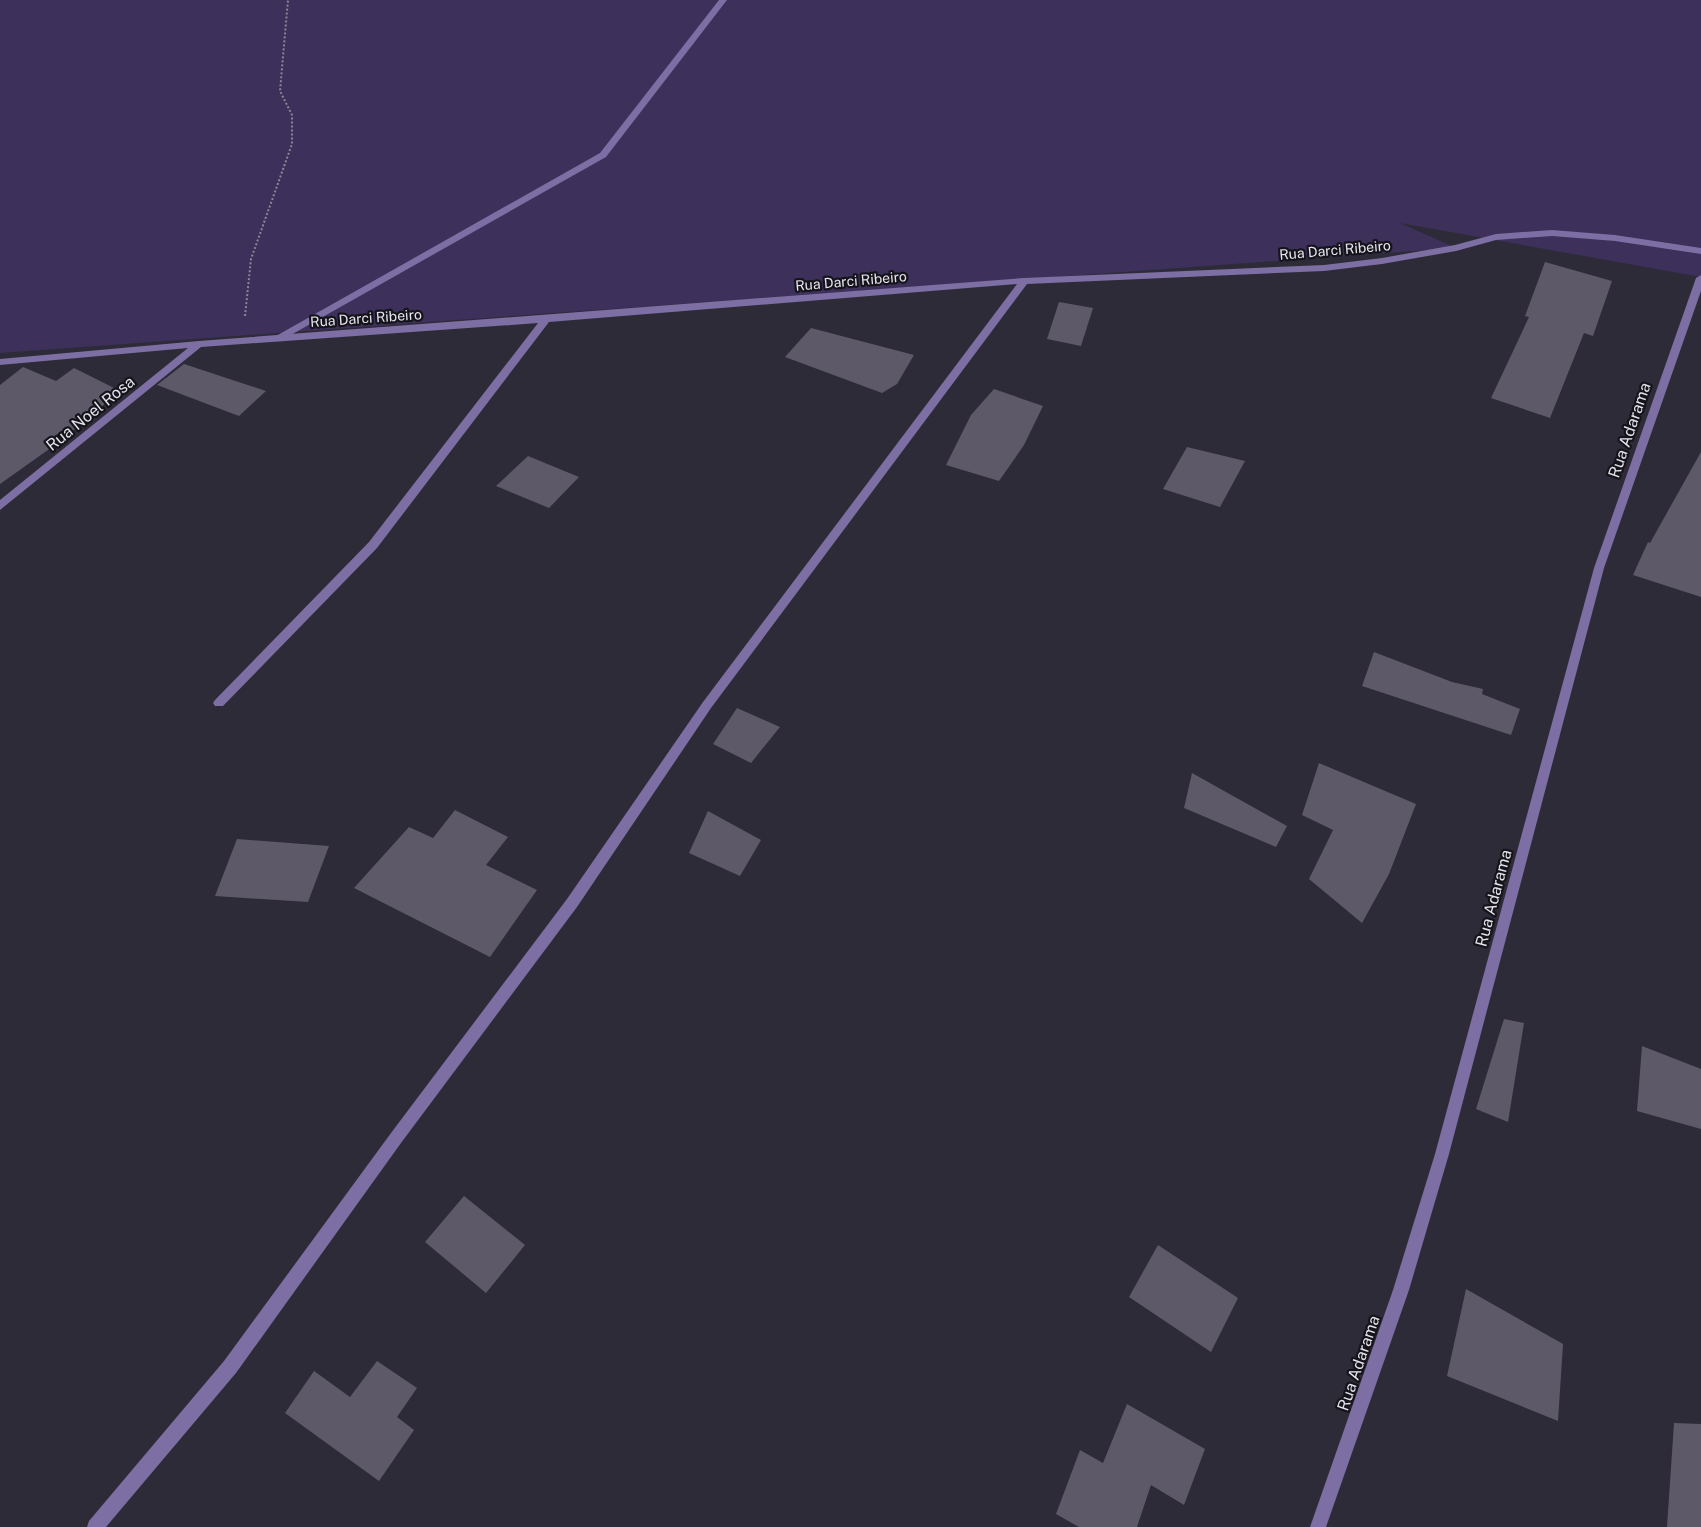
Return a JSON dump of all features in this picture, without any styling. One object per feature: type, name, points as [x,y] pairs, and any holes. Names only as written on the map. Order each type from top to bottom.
[{"type":"street","points":[[279,338],[603,155],[723,0]]},
{"type":"street","name":"Rua Darci Ribeiro","points":[[0,362],[200,344],[546,320],[1024,281],[1324,268],[1445,250],[1496,237],[1552,233],[1615,238],[1701,251]]},
{"type":"street","name":"Rua Adarama","points":[[1318,1527],[1401,1290],[1442,1154],[1599,568],[1701,278]]},
{"type":"street","points":[[95,1527],[230,1367],[396,1138],[572,903],[707,705],[1024,281]]},
{"type":"street","points":[[219,703],[373,545],[546,320]]},
{"type":"street","name":"Rua Noel Rosa","points":[[0,506],[200,344]]},
{"type":"path","points":[[242,341],[251,259],[292,144],[292,115],[280,91],[288,0]]},
{"type":"shaded area","points":[[0,0],[1701,0],[1701,277],[1400,223],[1456,248],[0,353]]},
{"type":"building","points":[[1545,262],[1612,281],[1593,336],[1584,333],[1550,418],[1491,398],[1529,317],[1525,316]]},
{"type":"building","points":[[1059,302],[1093,308],[1081,346],[1047,339]]},
{"type":"building","points":[[811,328],[914,355],[897,384],[882,393],[785,357]]},
{"type":"building","points":[[184,364],[266,391],[239,416],[157,385]]},
{"type":"building","points":[[23,367],[56,381],[74,368],[120,391],[62,440],[0,484],[0,385]]},
{"type":"building","points":[[994,389],[1043,406],[1024,445],[999,481],[946,465],[971,415]]},
{"type":"building","points":[[1187,447],[1245,461],[1220,507],[1163,489]]},
{"type":"building","points":[[1701,452],[1701,597],[1633,575],[1648,542],[1650,543]]},
{"type":"building","points":[[528,456],[579,477],[549,508],[496,486]]},
{"type":"building","points":[[1374,652],[1452,682],[1483,689],[1482,694],[1520,709],[1511,735],[1362,686]]},
{"type":"building","points":[[737,708],[780,727],[751,763],[713,744]]},
{"type":"building","points":[[1319,763],[1416,804],[1389,874],[1362,923],[1309,879],[1333,830],[1302,815]]},
{"type":"building","points":[[1192,773],[1287,826],[1276,847],[1184,808]]},
{"type":"building","points":[[455,810],[508,837],[486,865],[537,890],[490,957],[354,888],[409,827],[433,838]]},
{"type":"building","points":[[708,811],[761,840],[740,876],[689,853]]},
{"type":"building","points":[[237,839],[329,846],[308,902],[215,896]]},
{"type":"building","points":[[1504,1019],[1524,1023],[1508,1122],[1476,1109]]},
{"type":"building","points":[[1642,1046],[1701,1069],[1701,1129],[1637,1111]]},
{"type":"building","points":[[464,1196],[525,1245],[486,1293],[425,1242]]},
{"type":"building","points":[[1158,1245],[1238,1298],[1211,1352],[1129,1297]]},
{"type":"building","points":[[1466,1289],[1563,1344],[1558,1421],[1447,1376]]},
{"type":"building","points":[[377,1361],[417,1388],[397,1417],[414,1430],[379,1481],[285,1413],[314,1371],[350,1397]]},
{"type":"building","points":[[1127,1404],[1205,1449],[1184,1505],[1151,1485],[1137,1527],[1079,1527],[1056,1514],[1080,1450],[1103,1463]]},
{"type":"building","points":[[1674,1423],[1701,1424],[1701,1527],[1667,1527]]}]
